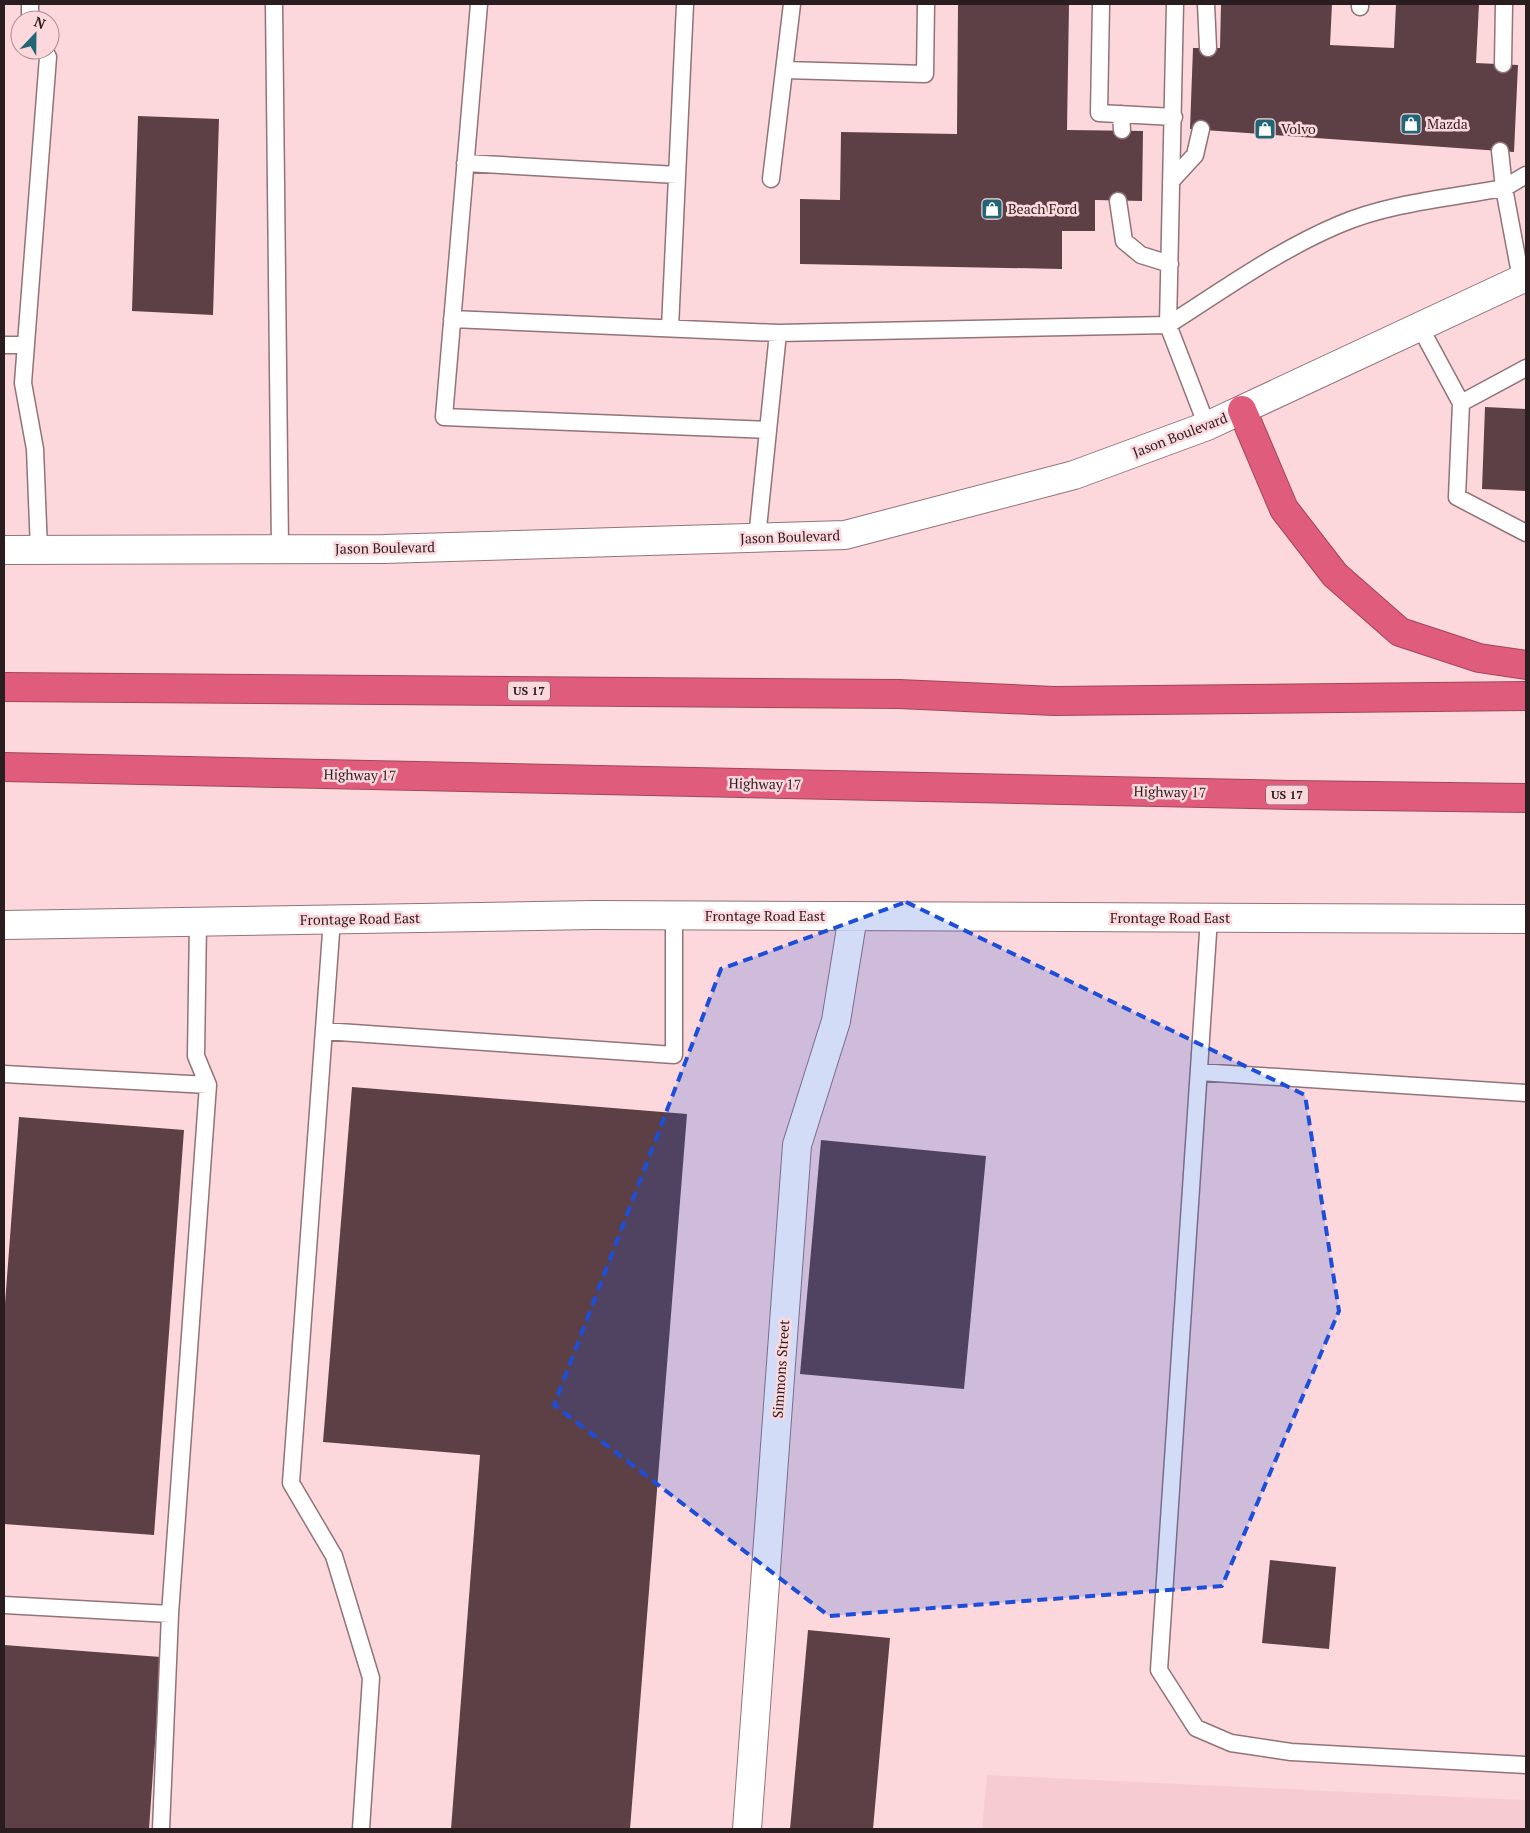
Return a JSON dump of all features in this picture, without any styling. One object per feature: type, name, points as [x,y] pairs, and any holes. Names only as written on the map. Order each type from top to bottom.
[{"type":"highway","points":[[1242,410],[1284,509],[1335,575],[1400,632],[1479,658],[1526,665]]},
{"type":"highway","name":"US 17","points":[[4,687],[899,694],[1054,701],[1526,696]]},
{"type":"highway","name":"Highway 17","points":[[4,767],[1526,798]]},
{"type":"street","name":"Jason Boulevard","points":[[4,550],[384,549],[845,535],[1074,475],[1207,426],[1524,278]]},
{"type":"street","name":"Frontage Road East","points":[[4,925],[674,915],[1526,919]]},
{"type":"street","name":"Simmons Street","points":[[747,1829],[797,1145],[836,1021],[853,916]]},
{"type":"lane","points":[[274,4],[280,549]]},
{"type":"lane","points":[[479,4],[444,417],[768,430]]},
{"type":"lane","points":[[670,328],[685,4]]},
{"type":"lane","points":[[771,179],[792,4]]},
{"type":"lane","points":[[785,70],[925,74],[926,4]]},
{"type":"lane","points":[[1101,4],[1099,113],[1121,122],[1174,117]]},
{"type":"lane","points":[[1175,4],[1168,325],[1207,426]]},
{"type":"lane","points":[[1206,4],[1208,48]]},
{"type":"lane","points":[[1503,64],[1504,4]]},
{"type":"lane","points":[[39,550],[35,449],[23,383],[48,60]]},
{"type":"lane","points":[[1172,180],[1195,155],[1201,129]]},
{"type":"lane","points":[[1500,151],[1504,188],[1524,278]]},
{"type":"lane","points":[[465,163],[678,175]]},
{"type":"lane","points":[[452,319],[778,333],[1168,325],[1278,255],[1339,224],[1390,209],[1504,188],[1526,175]]},
{"type":"lane","points":[[1118,200],[1124,241],[1141,255],[1170,264]]},
{"type":"lane","points":[[1420,327],[1461,403],[1457,497],[1526,532]]},
{"type":"lane","points":[[757,538],[778,333]]},
{"type":"lane","points":[[4,345],[26,345]]},
{"type":"lane","points":[[1461,403],[1526,368]]},
{"type":"lane","points":[[324,1031],[674,1055],[674,915]]},
{"type":"lane","points":[[1209,918],[1159,1670],[1196,1728],[1231,1743],[1290,1752],[1526,1765]]},
{"type":"lane","points":[[332,919],[290,1483],[334,1556],[371,1678],[361,1829]]},
{"type":"lane","points":[[161,1829],[170,1614],[208,1085],[196,1056],[198,922]]},
{"type":"lane","points":[[1199,1072],[1526,1093]]},
{"type":"lane","points":[[4,1074],[208,1085]]},
{"type":"lane","points":[[4,1605],[170,1614]]},
{"type":"highlighted area","points":[[906,902],[1305,1095],[1339,1311],[1222,1586],[829,1616],[554,1405],[721,969]]},
{"type":"shaded area","points":[[987,1775],[1526,1800],[1526,1829],[982,1829]]},
{"type":"building","points":[[958,4],[1069,4],[1067,130],[1143,131],[1142,201],[1095,200],[1095,231],[1062,231],[1062,269],[800,264],[800,199],[840,200],[841,132],[957,134]]},
{"type":"building","points":[[1221,4],[1332,4],[1330,45],[1394,48],[1396,4],[1479,4],[1476,63],[1518,65],[1514,152],[1190,129],[1193,48],[1220,48]]},
{"type":"building","points":[[138,116],[219,119],[213,315],[132,311]]},
{"type":"building","points":[[1485,407],[1526,409],[1526,491],[1482,489]]},
{"type":"building","points":[[352,1087],[687,1114],[630,1829],[451,1829],[480,1455],[323,1442]]},
{"type":"building","points":[[19,1117],[184,1130],[154,1535],[4,1524],[4,1317]]},
{"type":"building","points":[[821,1140],[986,1156],[964,1389],[800,1374]]},
{"type":"building","points":[[1270,1560],[1336,1567],[1329,1649],[1262,1643]]},
{"type":"building","points":[[808,1630],[890,1638],[873,1829],[790,1829]]},
{"type":"building","points":[[4,1645],[161,1657],[149,1829],[4,1829]]},
{"type":"place","name":"Mazda","points":[[1411,124]]},
{"type":"place","name":"Volvo","points":[[1265,129]]},
{"type":"place","name":"Beach Ford","points":[[992,209]]}]
